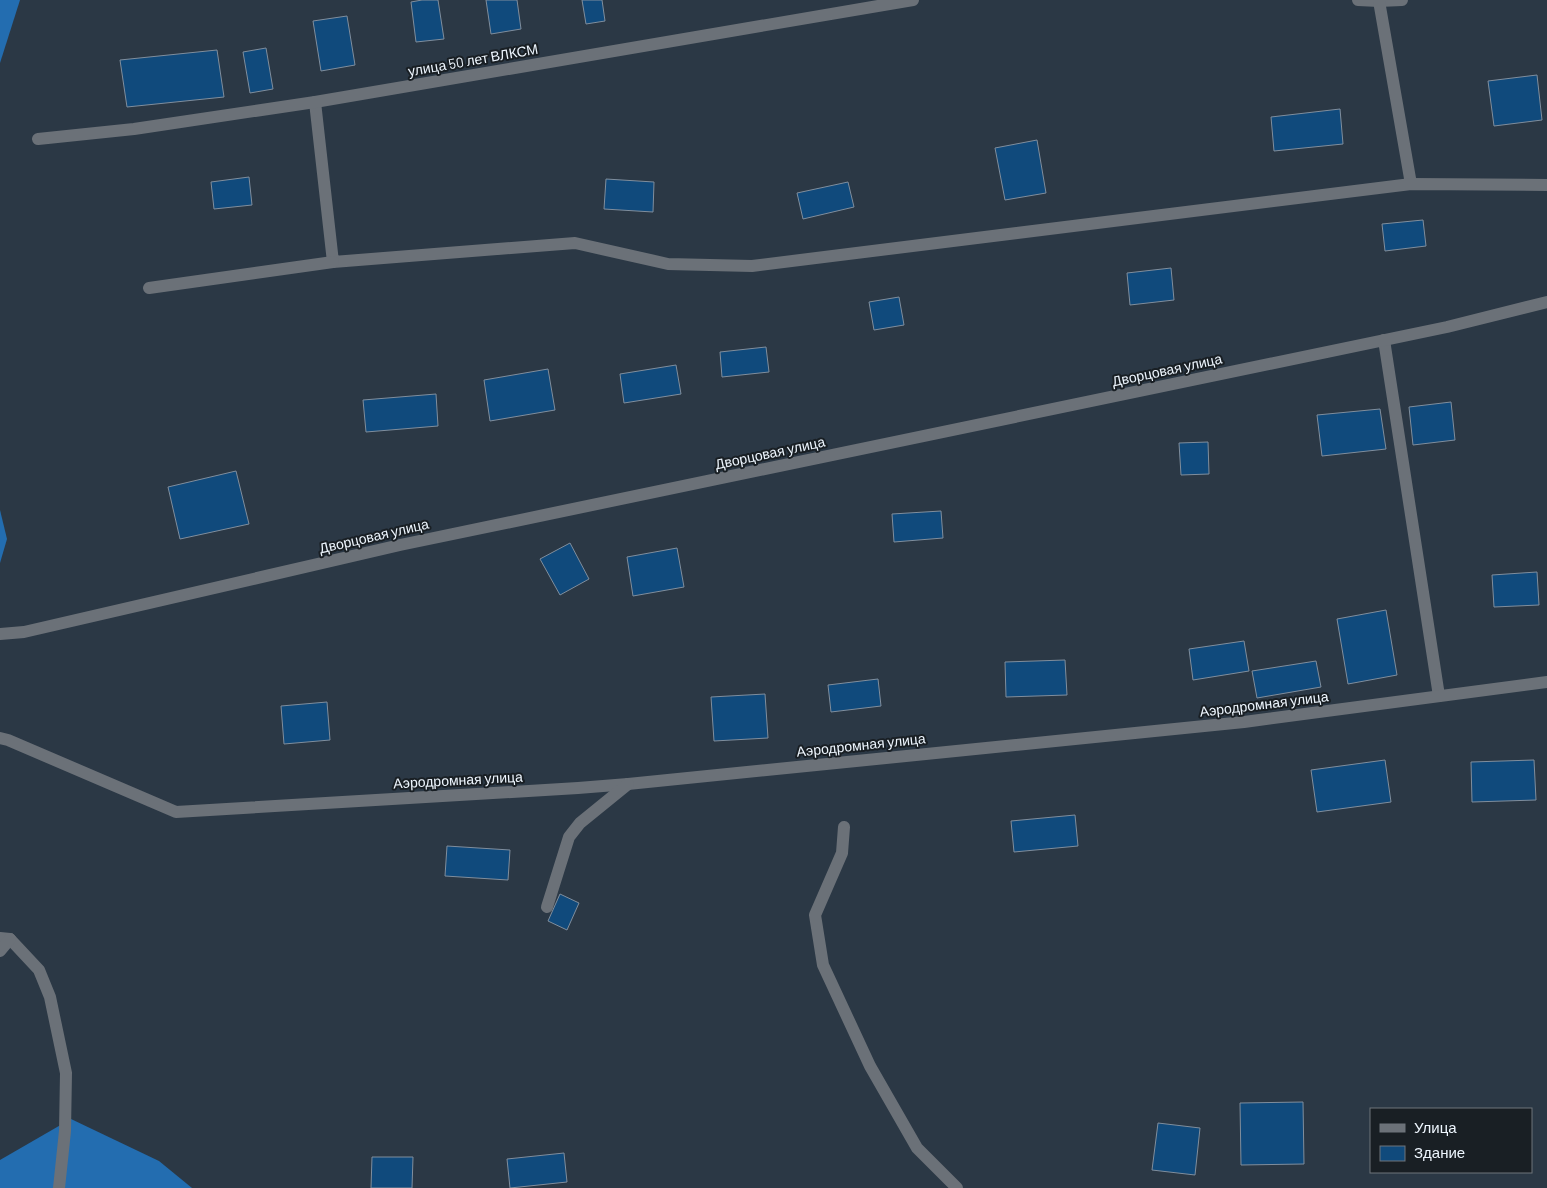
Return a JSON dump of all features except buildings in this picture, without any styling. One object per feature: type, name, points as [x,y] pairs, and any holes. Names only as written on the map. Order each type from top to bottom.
[{"type":"street","name":"улица 50 лет ВЛКСМ","points":[[38,139],[134,130],[315,102],[913,0]]},
{"type":"street","points":[[1358,0],[1379,2],[1402,0]]},
{"type":"street","points":[[1379,2],[1411,184]]},
{"type":"street","points":[[315,102],[332,262]]},
{"type":"street","points":[[149,288],[332,262],[575,244],[668,264],[752,266],[1411,184],[1547,185]]},
{"type":"street","name":"Дворцовая улица","points":[[0,634],[24,632],[400,545],[1447,327],[1547,302]]},
{"type":"street","points":[[1384,340],[1439,696]]},
{"type":"street","name":"Аэродромная улица","points":[[0,738],[176,812],[628,784],[1244,722],[1547,682]]},
{"type":"street","points":[[546,907],[569,837],[580,823],[628,784]]},
{"type":"street","points":[[844,827],[842,853],[814,915],[823,966],[870,1066],[917,1148],[957,1188]]},
{"type":"street","points":[[0,951],[5,939],[39,970],[50,997],[66,1073],[65,1131],[59,1188]]},
{"type":"shaded area","points":[[0,0],[20,0],[0,63]]},
{"type":"shaded area","points":[[0,510],[7,539],[0,563]]},
{"type":"shaded area","points":[[71,1119],[159,1161],[192,1188],[0,1188],[0,1160]]}]
